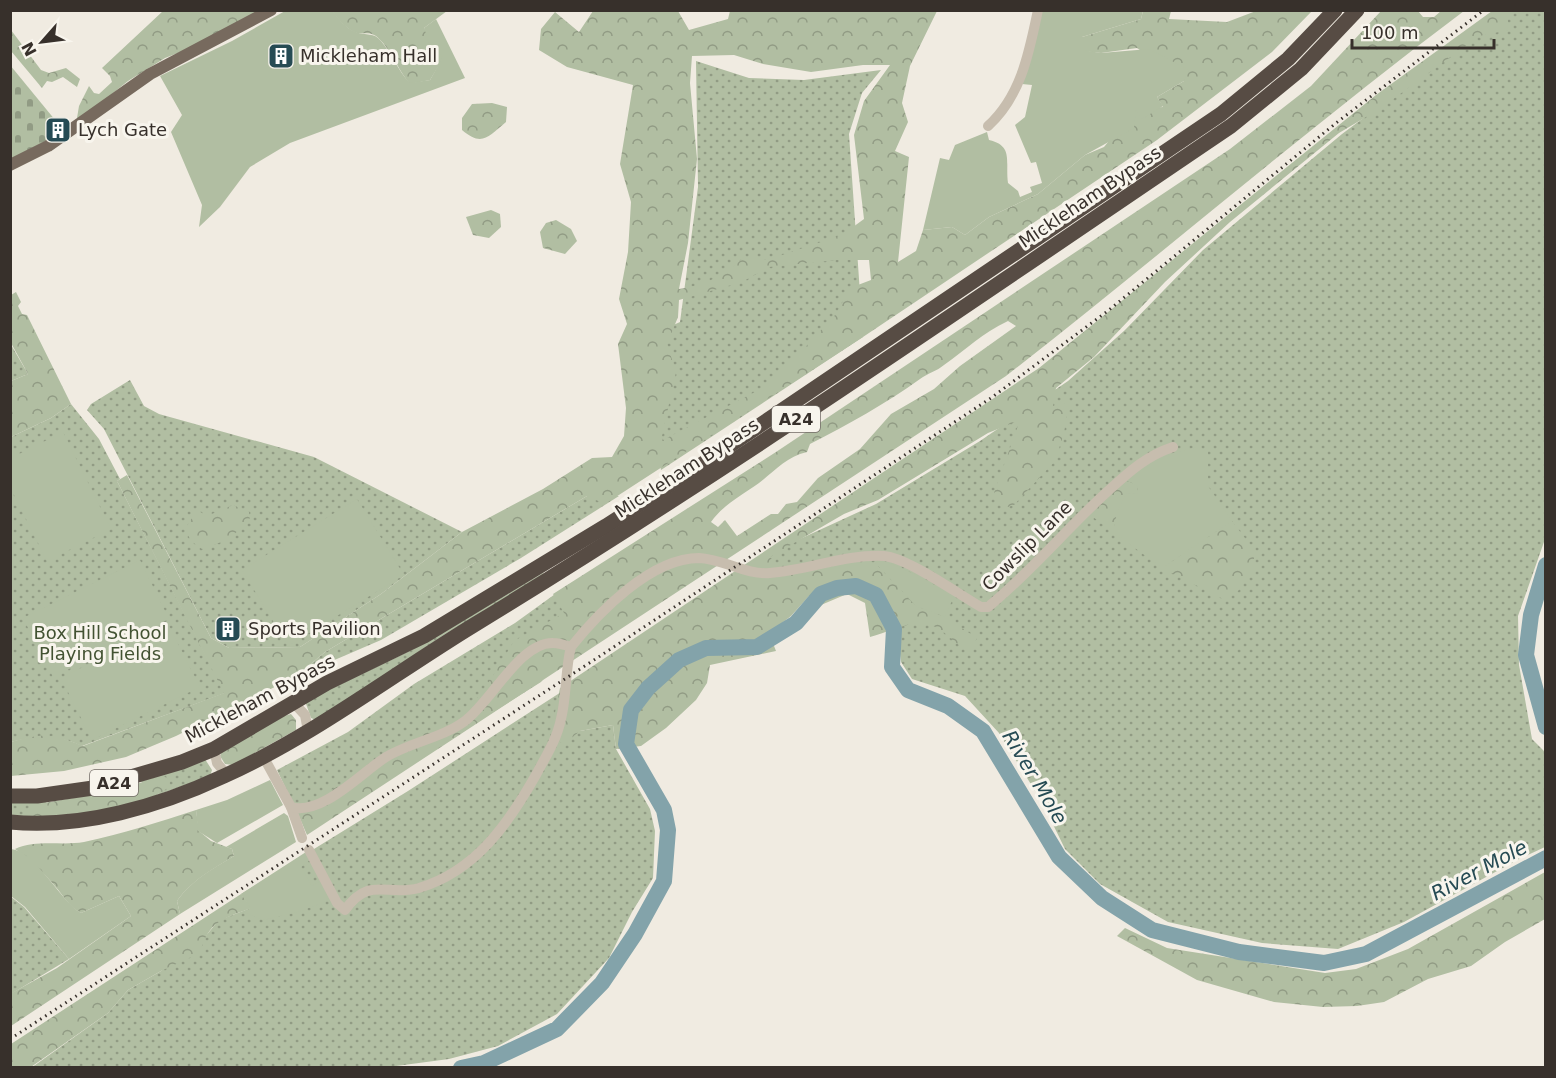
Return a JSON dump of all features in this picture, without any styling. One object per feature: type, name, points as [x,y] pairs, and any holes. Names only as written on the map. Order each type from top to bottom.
[{"type":"highway","name":"Mickleham Bypass","points":[[10,796],[37,796],[93,788],[143,775],[214,749],[293,702],[386,657],[455,619],[701,465],[1221,114],[1288,59],[1335,10]]},
{"type":"highway","name":"Mickleham Bypass","points":[[10,822],[35,825],[74,821],[118,812],[181,794],[227,775],[308,731],[403,668],[707,479],[1231,126],[1301,69],[1357,10]]},
{"type":"main road","points":[[10,165],[63,137],[140,80],[271,10]]},
{"type":"street","points":[[988,126],[1004,111],[1024,71],[1038,10]]},
{"type":"street","name":"Cowslip Lane","points":[[309,850],[337,903],[345,910],[363,891],[416,889],[450,877],[480,854],[510,818],[554,742],[562,718],[566,666],[571,646],[597,615],[650,574],[676,560],[700,558],[768,573],[837,561],[885,556],[910,566],[981,607],[988,608],[1080,516],[1141,461],[1154,453],[1173,447]]},
{"type":"street","points":[[291,807],[299,809],[322,802],[399,750],[464,722],[486,702],[519,660],[533,648],[552,643],[571,646]]},
{"type":"street","points":[[293,702],[305,715],[308,731]]},
{"type":"street","points":[[214,749],[217,763],[227,775]]},
{"type":"street","points":[[263,756],[291,807],[302,838]]},
{"type":"green space","points":[[332,10],[349,28],[378,38],[410,83],[430,80],[443,57],[431,48],[424,28],[436,19],[465,78],[290,143],[250,167],[220,207],[199,227],[202,205],[171,132],[182,115],[160,76],[232,41],[285,11]]},
{"type":"green space","points":[[163,11],[263,11],[204,43],[165,58],[128,81],[82,118],[77,118],[79,106],[89,86],[94,93],[99,94],[112,82],[110,76],[102,68]]},
{"type":"green space","points":[[332,11],[447,11],[424,28],[444,57],[430,80],[410,84],[390,52],[376,36],[357,33],[340,21]]},
{"type":"green space","points":[[593,11],[678,11],[689,30],[728,19],[730,11],[937,11],[910,66],[902,103],[908,122],[895,151],[909,157],[898,262],[916,251],[923,230],[952,227],[965,235],[989,217],[1038,194],[1085,155],[1104,147],[1135,109],[1163,107],[1157,97],[1184,81],[1137,48],[1101,53],[1082,51],[1082,37],[1141,19],[1143,11],[1171,11],[1169,19],[1227,22],[1256,11],[1312,11],[1272,52],[1157,140],[863,337],[605,504],[587,496],[325,652],[295,677],[176,736],[126,757],[64,771],[11,776],[11,742],[47,736],[83,746],[224,693],[117,481],[127,475],[211,638],[229,648],[300,647],[381,594],[462,532],[543,489],[592,458],[612,457],[624,436],[626,408],[618,344],[627,324],[619,299],[628,252],[631,202],[620,164],[633,85],[567,67],[539,50],[541,29],[555,12],[579,32]],"holes":[[[734,55],[763,64],[811,72],[863,65],[890,65],[864,101],[854,135],[864,219],[842,235],[767,260],[743,258],[714,279],[679,289],[688,243],[697,159],[690,83],[692,56]],[[837,260],[869,260],[871,280],[850,288],[836,314],[772,383],[663,440],[676,372],[667,344],[678,317],[679,300],[742,282],[769,267]]]},
{"type":"green space","points":[[1042,11],[1143,11],[1141,19],[1082,37],[1082,50],[1101,53],[1149,49],[1189,70],[1184,81],[1157,97],[1163,106],[1142,119],[1136,110],[1134,128],[1085,155],[1038,194],[989,217],[965,235],[952,227],[923,230],[940,158],[949,160],[955,145],[987,132],[989,140],[1002,146],[1005,150],[1008,183],[1018,191],[1020,197],[1032,192],[1030,187],[1042,183],[1036,162],[1031,163],[1015,125],[1025,117],[1032,85],[1022,84]]},
{"type":"green space","points":[[1381,11],[1418,11],[1423,17],[1434,17],[1441,11],[1464,11],[1348,101],[1006,376],[307,835],[298,814],[315,800],[407,740],[464,716],[491,679],[514,641],[564,613],[553,594],[776,452],[1230,149],[1311,86]],"holes":[[[1008,321],[1016,326],[960,366],[934,389],[891,414],[860,449],[818,478],[797,502],[786,504],[778,514],[771,514],[737,536],[725,520],[718,527],[711,522],[727,505],[782,464],[807,452],[810,444],[894,397],[999,326]]]},
{"type":"green space","points":[[1492,11],[1509,11],[1507,13],[1509,30],[1479,36],[1381,108],[1339,133],[1230,222],[1165,282],[1094,357],[1056,388],[1053,406],[1069,402],[1064,433],[1055,461],[1014,505],[1008,507],[994,493],[1020,420],[988,433],[878,500],[844,514],[770,557],[786,575],[847,563],[875,563],[916,606],[945,617],[977,638],[971,648],[957,644],[931,625],[922,624],[905,625],[870,637],[865,603],[847,594],[821,605],[809,596],[791,616],[769,633],[776,651],[710,665],[707,683],[696,700],[666,728],[641,746],[616,749],[613,725],[580,731],[564,744],[550,737],[560,688],[1039,368],[1376,95]]},
{"type":"green space","points":[[1506,11],[1545,11],[1545,539],[1518,616],[1519,665],[1532,739],[1545,752],[1545,847],[1404,922],[1338,949],[1262,943],[1168,922],[1100,884],[1065,849],[1042,802],[999,733],[965,696],[912,679],[901,662],[896,619],[873,585],[815,590],[789,613],[745,573],[776,550],[876,504],[980,441],[1068,381],[1125,330],[1203,250],[1342,134]]},
{"type":"green space","points":[[11,30],[41,70],[49,73],[66,68],[80,79],[77,87],[63,77],[52,82],[47,81],[42,88],[11,51]]},
{"type":"green space","points":[[696,61],[749,78],[804,80],[881,70],[862,93],[849,134],[863,337],[661,470],[636,342],[680,322],[698,187]]},
{"type":"green space","points":[[10,65],[60,126],[61,133],[10,160]]},
{"type":"green space","points":[[492,103],[507,107],[506,122],[489,136],[480,139],[462,130],[462,118],[472,104]]},
{"type":"green space","points":[[491,210],[500,214],[501,227],[489,238],[473,235],[466,217]]},
{"type":"green space","points":[[556,220],[571,229],[577,241],[565,254],[543,248],[540,232],[546,223]]},
{"type":"green space","points":[[16,292],[21,302],[18,306],[22,314],[27,315],[71,404],[51,418],[11,437],[11,381],[28,374],[11,343],[11,295]]},
{"type":"green space","points":[[10,343],[28,374],[11,381],[10,381]]},
{"type":"green space","points":[[130,380],[144,406],[159,414],[314,457],[462,532],[381,594],[300,647],[229,648],[211,638],[104,429],[87,410],[91,404]]},
{"type":"green space","name":"Box Hill School Playing Fields","points":[[71,404],[99,439],[120,479],[117,481],[225,693],[82,746],[47,737],[11,742],[11,437],[51,418]]},
{"type":"green space","points":[[63,432],[111,529],[47,561],[11,489],[11,458]]},
{"type":"green space","points":[[1198,447],[1208,452],[1208,486],[1232,521],[1162,568],[1113,532],[1117,513],[1126,493],[1137,494],[1138,486],[1126,480],[1156,457]]},
{"type":"green space","points":[[1126,480],[1138,486],[1137,495],[1117,513],[1113,532],[1089,514]]},
{"type":"green space","points":[[587,496],[619,496],[521,558],[381,640],[295,677],[325,652]]},
{"type":"green space","points":[[357,499],[404,575],[288,646],[242,570]]},
{"type":"green space","points":[[233,505],[249,512],[250,521],[227,540],[202,549],[191,541],[185,529],[197,510],[207,516]]},
{"type":"green space","points":[[1232,521],[1254,550],[1254,570],[1238,591],[1225,600],[1162,568]]},
{"type":"green space","points":[[140,560],[169,619],[53,677],[23,618]]},
{"type":"green space","points":[[882,560],[919,576],[954,596],[945,617],[916,606],[875,563]]},
{"type":"green space","points":[[543,573],[545,576],[447,633],[316,720],[311,718],[305,701],[412,650]]},
{"type":"green space","points":[[569,584],[614,593],[541,682],[442,744],[298,814],[277,770],[348,732],[414,684],[515,623]]},
{"type":"green space","points":[[168,624],[200,687],[92,740],[61,678]]},
{"type":"green space","points":[[572,685],[580,731],[613,725],[616,749],[650,809],[655,831],[653,878],[632,912],[609,958],[557,1014],[498,1046],[449,1059],[381,1068],[31,1068],[108,1013],[128,990],[161,971],[204,938],[219,920],[251,908],[241,894],[408,791]]},
{"type":"green space","points":[[291,714],[296,720],[296,730],[233,765],[225,764],[220,756],[222,751]]},
{"type":"green space","points":[[203,756],[212,770],[210,776],[160,794],[140,781],[108,792],[48,801],[26,818],[11,819],[11,799]]},
{"type":"green space","points":[[164,776],[170,781],[169,787],[154,796],[120,809],[26,818],[25,811],[32,805],[108,792]]},
{"type":"green space","points":[[270,780],[283,805],[217,843],[198,831],[196,810],[227,800]]},
{"type":"green space","points":[[196,810],[199,831],[211,841],[232,849],[234,856],[203,876],[183,893],[177,901],[180,914],[11,1026],[10,994],[57,968],[131,916],[119,896],[81,913],[69,904],[36,866],[15,849],[40,843],[84,842],[126,832]]},
{"type":"green space","points":[[284,813],[288,816],[296,842],[180,914],[177,901],[183,893],[203,876],[234,856],[232,849],[226,847]]},
{"type":"green space","points":[[11,849],[29,858],[64,898],[81,913],[119,896],[131,916],[69,959],[25,907],[11,896]]},
{"type":"green space","points":[[306,852],[310,860],[301,867],[312,886],[322,880],[332,899],[298,912],[263,920],[243,912],[251,908],[241,894]]},
{"type":"green space","points":[[1545,872],[1545,919],[1505,942],[1471,966],[1428,979],[1384,1002],[1323,1007],[1274,1002],[1197,980],[1117,936],[1125,928],[1167,948],[1325,973],[1356,969],[1408,949]]},
{"type":"green space","points":[[241,894],[252,908],[218,922],[203,942],[200,953],[161,971],[128,990],[108,1013],[31,1067],[11,1068],[11,1044]]},
{"type":"green space","points":[[10,896],[24,907],[69,959],[11,994]]},
{"type":"waterway","name":"River Mole","points":[[1546,565],[1531,615],[1526,655],[1546,727]]},
{"type":"waterway","name":"River Mole","points":[[461,1068],[484,1063],[557,1029],[602,983],[635,934],[664,881],[668,830],[664,810],[626,744],[631,710],[648,688],[679,660],[706,648],[757,647],[796,623],[821,594],[837,588],[856,586],[876,595],[894,629],[892,667],[908,690],[948,706],[983,731],[1059,857],[1102,898],[1152,930],[1239,952],[1324,963],[1366,954],[1546,858]]},
{"type":"railway","points":[[10,1039],[594,660],[991,398],[1109,310],[1336,123],[1484,10]]},
{"type":"place","name":"Mickleham Hall","points":[[281,56]]},
{"type":"place","name":"Lych Gate","points":[[58,130]]},
{"type":"place","name":"Sports Pavilion","points":[[228,629]]}]
